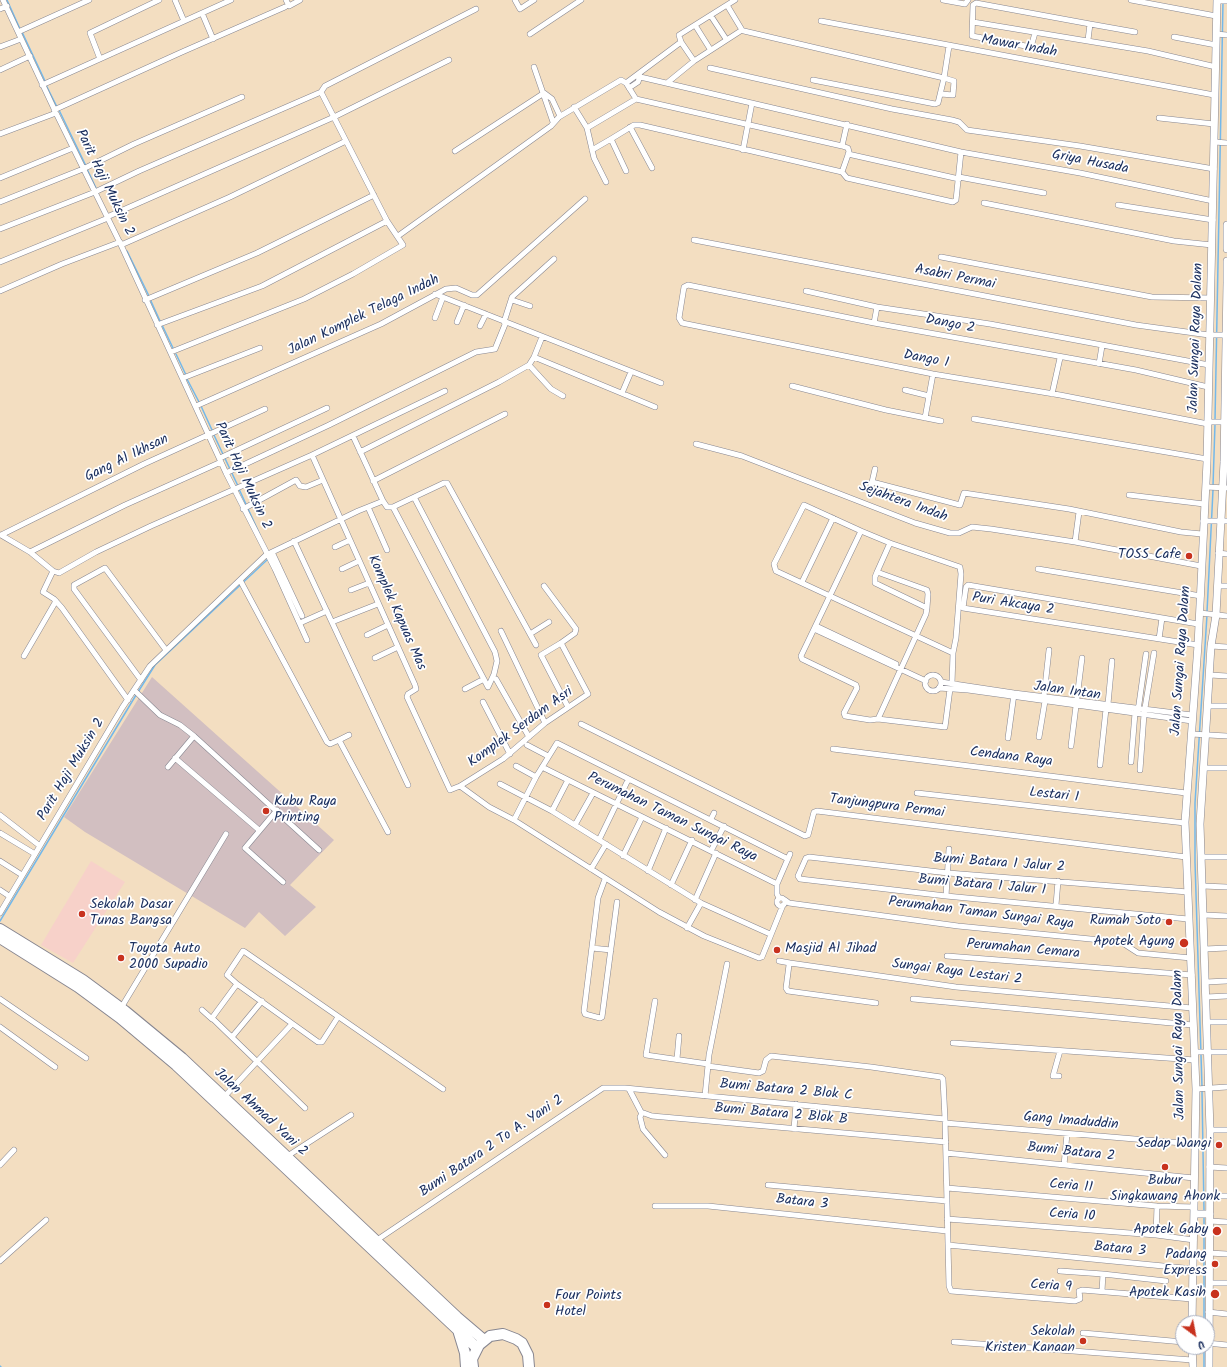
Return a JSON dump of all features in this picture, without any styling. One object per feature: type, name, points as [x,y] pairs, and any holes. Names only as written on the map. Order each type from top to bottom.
[{"type":"highway","name":"Jalan Ahmad Yani 2","points":[[0,932],[65,968],[121,1008],[182,1058],[286,1157],[377,1240],[457,1317],[480,1344]]},
{"type":"highway","name":"Jalan Ahmad Yani 2","points":[[0,932],[78,986],[120,1018],[176,1065],[457,1328],[480,1344]]},
{"type":"highway","points":[[457,1328],[465,1353],[466,1367]]},
{"type":"highway","points":[[473,1367],[472,1358],[480,1344],[496,1334],[510,1336],[516,1339],[526,1349],[529,1367]]},
{"type":"street","name":"Parit Haji Muksin 2","points":[[0,914],[9,896],[140,680],[150,666],[266,555],[220,460],[199,405],[183,378],[157,326],[108,218],[55,112],[3,0]]},
{"type":"street","points":[[18,32],[89,0]]},
{"type":"street","points":[[100,59],[90,32],[159,0]]},
{"type":"street","points":[[175,0],[184,21]]},
{"type":"street","points":[[42,85],[231,0]]},
{"type":"street","points":[[286,0],[289,6],[300,0]]},
{"type":"street","points":[[515,0],[520,10],[534,0]]},
{"type":"street","points":[[530,34],[549,23],[580,0]]},
{"type":"street","points":[[694,61],[681,42],[679,35],[735,0]]},
{"type":"street","points":[[943,0],[965,4],[968,0]]},
{"type":"street","points":[[1131,0],[1216,16]]},
{"type":"street","points":[[1218,0],[1227,1]]},
{"type":"street","name":"Jalan Sungai Raya Dalam","points":[[1192,1315],[1196,1212],[1194,1144],[1197,1089],[1192,1008],[1198,957],[1188,919],[1185,823],[1198,645],[1198,624],[1201,614],[1200,596],[1202,534],[1205,520],[1204,504],[1207,487],[1209,423],[1208,387],[1211,335],[1213,201],[1216,142],[1214,124],[1214,95],[1216,45],[1218,34],[1216,16],[1218,0]]},
{"type":"street","points":[[1035,33],[1033,45],[1030,46],[972,36],[973,5],[976,3],[1135,32]]},
{"type":"street","points":[[670,84],[694,61],[710,49],[742,30],[727,5]]},
{"type":"street","points":[[0,9],[7,6]]},
{"type":"street","points":[[0,134],[55,112],[213,39],[285,8]]},
{"type":"street","points":[[0,230],[95,192],[146,168],[321,92],[325,86],[476,9]]},
{"type":"street","points":[[202,13],[213,39]]},
{"type":"street","points":[[711,16],[726,39]]},
{"type":"street","name":"Mawar Indah","points":[[821,21],[1214,95]]},
{"type":"street","points":[[973,22],[1155,52],[1216,67]]},
{"type":"street","points":[[1088,40],[1090,24]]},
{"type":"street","points":[[696,25],[710,49]]},
{"type":"street","points":[[744,31],[944,78],[955,82],[955,92],[952,95],[941,94]]},
{"type":"street","points":[[1218,34],[1227,35]]},
{"type":"street","points":[[1174,37],[1216,45]]},
{"type":"street","points":[[0,47],[21,39]]},
{"type":"street","points":[[626,83],[638,76],[681,42]]},
{"type":"street","points":[[813,80],[936,104],[941,94],[949,46]]},
{"type":"street","points":[[0,70],[30,56]]},
{"type":"street","points":[[0,262],[108,218],[334,117],[448,60]]},
{"type":"street","points":[[534,67],[560,116]]},
{"type":"street","points":[[710,68],[892,109],[952,120],[959,122],[967,130],[1095,148],[1214,169]]},
{"type":"street","points":[[629,88],[638,82],[638,76]]},
{"type":"street","name":"Griya Husada","points":[[638,76],[962,152],[1080,173],[1213,201]]},
{"type":"street","points":[[398,236],[574,107],[621,80],[624,80],[636,99]]},
{"type":"street","points":[[171,352],[267,315],[311,296],[403,245],[374,195],[321,92]]},
{"type":"street","points":[[547,94],[553,122]]},
{"type":"street","points":[[455,151],[547,94]]},
{"type":"street","points":[[0,202],[83,169],[134,144],[242,97]]},
{"type":"street","points":[[587,128],[636,99],[848,148],[848,154],[842,172]]},
{"type":"street","points":[[743,150],[752,103]]},
{"type":"street","points":[[574,107],[587,128],[594,158],[606,182]]},
{"type":"street","points":[[1159,118],[1214,124]]},
{"type":"street","points":[[592,150],[630,127],[638,124],[743,150],[842,172],[847,178],[953,202],[956,200],[962,152]]},
{"type":"street","points":[[842,146],[847,124]]},
{"type":"street","points":[[630,127],[652,168]]},
{"type":"street","points":[[611,139],[626,171]]},
{"type":"street","points":[[0,291],[62,264],[120,244],[230,197],[346,141]]},
{"type":"street","points":[[1216,142],[1226,143]]},
{"type":"street","points":[[0,178],[74,148]]},
{"type":"street","points":[[848,154],[959,178],[1044,193]]},
{"type":"street","points":[[145,300],[257,253],[374,195]]},
{"type":"street","name":"Jalan Komplek Telaga Indah","points":[[199,405],[364,332],[452,287],[472,295],[479,294],[585,199]]},
{"type":"street","points":[[984,203],[1174,241],[1212,245]]},
{"type":"street","points":[[1118,206],[1213,220]]},
{"type":"street","points":[[157,326],[275,280],[388,221]]},
{"type":"street","points":[[1227,225],[1227,250]]},
{"type":"street","name":"Asabri Permai","points":[[694,240],[1136,325],[1211,335],[1225,335]]},
{"type":"street","points":[[940,256],[1152,297],[1211,298]]},
{"type":"street","points":[[226,473],[426,378],[482,349],[495,349],[512,300],[554,259]]},
{"type":"street","points":[[1206,949],[1200,824],[1211,646],[1217,586],[1221,488],[1225,462],[1226,431],[1222,422],[1226,367],[1225,335],[1227,307],[1227,261]]},
{"type":"street","name":"Dango 2","points":[[688,286],[874,323],[1098,364],[1208,387]]},
{"type":"street","name":"Dango 1","points":[[688,286],[684,287],[679,318],[681,322],[933,374],[1209,423],[1222,422]]},
{"type":"street","points":[[806,291],[877,306],[990,324],[1209,365]]},
{"type":"street","points":[[436,294],[661,383]]},
{"type":"street","points":[[435,318],[443,297]]},
{"type":"street","points":[[512,300],[530,306]]},
{"type":"street","points":[[457,322],[464,305]]},
{"type":"street","points":[[874,323],[877,306]]},
{"type":"street","points":[[480,326],[486,314]]},
{"type":"street","points":[[360,452],[529,365],[542,337]]},
{"type":"street","points":[[1098,364],[1102,346]]},
{"type":"street","points":[[183,378],[260,348]]},
{"type":"street","points":[[534,357],[655,406]]},
{"type":"street","points":[[1052,394],[1060,358]]},
{"type":"street","points":[[529,365],[551,389],[563,396]]},
{"type":"street","points":[[622,393],[631,372]]},
{"type":"street","points":[[925,418],[933,374]]},
{"type":"street","points":[[792,386],[941,421]]},
{"type":"street","points":[[905,390],[929,396]]},
{"type":"street","points":[[327,408],[30,552],[53,571],[59,573],[96,552],[157,523],[312,455],[445,391]]},
{"type":"street","name":"Gang Al Ikhsan","points":[[30,552],[1,535],[209,434],[265,409]]},
{"type":"street","points":[[373,481],[505,414]]},
{"type":"street","points":[[974,419],[1207,459]]},
{"type":"street","points":[[353,436],[383,502],[387,507],[393,507],[444,483],[447,483],[536,645]]},
{"type":"street","name":"Sejahtera Indah","points":[[696,444],[742,456],[915,523],[950,532],[959,533],[972,527],[1075,542],[1201,566]]},
{"type":"street","name":"Komplek Kapuas Mas","points":[[312,455],[416,688],[408,694],[410,706],[448,788],[451,790],[460,786]]},
{"type":"street","points":[[870,491],[875,469]]},
{"type":"street","points":[[244,508],[296,480],[300,486],[306,488],[323,480]]},
{"type":"street","points":[[872,482],[960,505],[964,493],[1079,512],[1181,532],[1202,534]]},
{"type":"street","points":[[1207,487],[1221,488]]},
{"type":"street","points":[[1129,495],[1204,504]]},
{"type":"street","points":[[393,507],[488,687],[494,674],[497,661],[495,652],[414,497]]},
{"type":"street","points":[[307,640],[266,555],[358,511],[383,502]]},
{"type":"street","points":[[861,531],[830,595],[801,656],[802,659],[856,685],[857,688],[844,713],[845,716],[870,720],[878,719],[945,727],[951,686],[953,653],[956,644],[962,574],[960,567],[890,543],[804,505],[774,564],[776,571],[802,582],[830,595],[916,636],[953,653]]},
{"type":"street","points":[[368,507],[387,550]]},
{"type":"street","points":[[1075,542],[1079,512]]},
{"type":"street","points":[[802,582],[833,518]]},
{"type":"street","points":[[1205,520],[1220,521]]},
{"type":"street","points":[[334,546],[350,540]]},
{"type":"street","points":[[294,541],[408,785]]},
{"type":"street","points":[[890,543],[873,581],[927,608]]},
{"type":"street","points":[[272,552],[302,616]]},
{"type":"street","points":[[1218,554],[1227,554]]},
{"type":"street","points":[[342,569],[359,561]]},
{"type":"street","points":[[140,680],[74,588],[74,585],[105,568],[166,650]]},
{"type":"street","points":[[1038,569],[1200,596]]},
{"type":"street","points":[[53,571],[42,591],[56,601],[128,700]]},
{"type":"street","points":[[877,572],[927,590],[927,608],[916,636],[900,668],[878,719]]},
{"type":"street","points":[[240,580],[327,742],[330,744],[349,735]]},
{"type":"street","points":[[351,590],[369,583]]},
{"type":"street","name":"Puri Akcaya 2","points":[[1198,624],[979,586],[967,585],[966,587],[964,609],[1198,645]]},
{"type":"street","points":[[544,586],[576,629],[575,633],[562,643],[541,654],[568,707]]},
{"type":"street","points":[[1217,586],[1227,586]]},
{"type":"street","points":[[24,656],[56,601]]},
{"type":"street","points":[[332,622],[378,604]]},
{"type":"street","points":[[300,623],[327,611]]},
{"type":"street","points":[[1201,614],[1227,616]]},
{"type":"street","points":[[1159,639],[1162,618]]},
{"type":"street","points":[[530,634],[549,622]]},
{"type":"street","points":[[367,635],[388,625]]},
{"type":"street","points":[[815,627],[926,680]]},
{"type":"street","points":[[501,631],[545,723]]},
{"type":"street","name":"Komplek Serdam Asri","points":[[460,786],[510,754],[545,723],[589,692],[562,643]]},
{"type":"street","points":[[1211,646],[1227,647]]},
{"type":"street","points":[[375,658],[398,647]]},
{"type":"street","points":[[1039,737],[1049,650]]},
{"type":"street","points":[[1140,770],[1144,711],[1154,653]]},
{"type":"street","points":[[1131,762],[1146,654]]},
{"type":"street","points":[[1071,746],[1082,658]]},
{"type":"street","points":[[1100,765],[1112,661]]},
{"type":"street","points":[[926,680],[935,675],[939,677],[941,682],[951,686],[1192,718]]},
{"type":"street","points":[[1210,675],[1227,676]]},
{"type":"street","points":[[465,689],[484,679]]},
{"type":"street","points":[[496,679],[529,737]]},
{"type":"street","points":[[926,680],[926,686],[930,690],[951,686]]},
{"type":"street","points":[[939,688],[941,682]]},
{"type":"street","points":[[134,690],[160,715],[180,725],[194,736],[320,850]]},
{"type":"street","points":[[1008,738],[1014,695]]},
{"type":"street","points":[[483,702],[510,754]]},
{"type":"street","points":[[1208,706],[1227,706]]},
{"type":"street","name":"Tanjungpura Permai","points":[[581,724],[805,836],[809,834],[814,812],[817,811],[1186,857]]},
{"type":"street","points":[[1192,734],[1227,736]]},
{"type":"street","points":[[168,767],[194,736]]},
{"type":"street","points":[[339,740],[388,832]]},
{"type":"street","points":[[460,786],[489,807],[514,820],[605,879],[687,928],[760,959],[783,903],[777,894],[777,884],[789,856],[628,780],[557,744],[536,776],[514,820]]},
{"type":"street","points":[[527,745],[548,756]]},
{"type":"street","name":"Cendana Raya","points":[[833,749],[1186,793]]},
{"type":"street","points":[[175,758],[259,830]]},
{"type":"street","points":[[516,766],[536,776]]},
{"type":"street","name":"Perumahan Taman Sungai Raya","points":[[542,766],[593,793],[692,840],[777,884]]},
{"type":"street","points":[[1203,768],[1227,768]]},
{"type":"street","points":[[552,811],[568,780]]},
{"type":"street","points":[[599,840],[628,780]]},
{"type":"street","points":[[500,784],[526,796],[576,825],[695,900],[770,934]]},
{"type":"street","points":[[576,825],[593,793]]},
{"type":"street","name":"Lestari 1","points":[[918,793],[1185,823]]},
{"type":"street","points":[[277,810],[245,848],[284,882]]},
{"type":"street","points":[[711,820],[714,814]]},
{"type":"street","points":[[0,815],[40,846]]},
{"type":"street","points":[[623,856],[642,816]]},
{"type":"street","points":[[695,900],[724,826]]},
{"type":"street","points":[[648,871],[666,828]]},
{"type":"street","points":[[0,833],[35,854]]},
{"type":"street","points":[[121,1008],[226,834]]},
{"type":"street","points":[[671,885],[692,840]]},
{"type":"street","points":[[591,869],[606,844]]},
{"type":"street","points":[[946,896],[949,849]]},
{"type":"street","points":[[1201,857],[1227,856]]},
{"type":"street","name":"Bumi Batara 1 Jalur 2","points":[[810,857],[948,873],[1188,892]]},
{"type":"street","name":"Bumi Batara 1 Jalur 1","points":[[810,857],[806,858],[798,876],[800,879],[946,896],[1056,905],[1188,919]]},
{"type":"street","points":[[0,861],[22,875]]},
{"type":"street","points":[[605,879],[600,891],[584,1012],[600,1018],[602,1017],[617,902]]},
{"type":"street","points":[[1056,905],[1058,881]]},
{"type":"street","points":[[1203,886],[1227,887]]},
{"type":"street","points":[[0,890],[9,896]]},
{"type":"street","points":[[687,928],[701,903]]},
{"type":"street","name":"Perumahan Taman Sungai Raya","points":[[783,903],[958,926],[1121,942],[1138,953],[1198,957]]},
{"type":"street","points":[[1204,916],[1227,916]]},
{"type":"street","points":[[592,948],[611,950]]},
{"type":"street","points":[[1227,948],[1206,949],[1198,957],[1197,971],[1206,982],[1210,1130],[1209,1167],[1211,1196],[1209,1217],[1212,1253],[1208,1312],[1227,1314]]},
{"type":"street","points":[[338,1017],[320,1042],[292,1024],[227,975],[244,951],[443,1089]]},
{"type":"street","name":"Perumahan Cemara","points":[[947,956],[1197,971]]},
{"type":"street","name":"Sungai Raya Lestari 2","points":[[779,961],[956,987],[1192,1008]]},
{"type":"street","points":[[790,963],[786,988],[788,991],[876,1003]]},
{"type":"street","points":[[705,1096],[708,1065],[727,964]]},
{"type":"street","points":[[1206,982],[1227,980]]},
{"type":"street","points":[[213,1020],[212,1016],[237,984]]},
{"type":"street","points":[[1206,997],[1227,996]]},
{"type":"street","points":[[0,999],[86,1058]]},
{"type":"street","points":[[913,999],[1193,1025]]},
{"type":"street","points":[[232,1037],[262,1001]]},
{"type":"street","points":[[655,1001],[646,1056],[677,1059],[759,1073],[763,1071],[766,1060],[771,1056],[938,1076],[943,1079],[948,1245]]},
{"type":"street","points":[[202,1010],[305,1108]]},
{"type":"street","points":[[1207,1022],[1227,1022]]},
{"type":"street","points":[[224,1097],[292,1024]]},
{"type":"street","points":[[0,1027],[55,1067]]},
{"type":"street","points":[[677,1059],[679,1036]]},
{"type":"street","points":[[953,1043],[1195,1060]]},
{"type":"street","points":[[1053,1076],[1060,1051]]},
{"type":"street","points":[[1195,1052],[1227,1052]]},
{"type":"street","name":"Bumi Batara 2 To A. Yani 2","points":[[377,1240],[603,1088],[627,1088]]},
{"type":"street","points":[[627,1088],[634,1102],[642,1112],[640,1117],[643,1129],[665,1155]]},
{"type":"street","name":"Bumi Batara 2 Blok C","points":[[627,1088],[796,1104],[945,1121]]},
{"type":"street","points":[[1197,1089],[1227,1088]]},
{"type":"street","points":[[794,1129],[796,1104]]},
{"type":"street","name":"Bumi Batara 2 Blok B","points":[[642,1112],[652,1116],[946,1142]]},
{"type":"street","points":[[286,1157],[352,1116]]},
{"type":"street","name":"Gang Imaduddin","points":[[945,1121],[1067,1134],[1194,1144]]},
{"type":"street","points":[[1210,1130],[1227,1130]]},
{"type":"street","points":[[1064,1165],[1067,1134]]},
{"type":"street","points":[[0,1165],[14,1150]]},
{"type":"street","name":"Bumi Batara 2","points":[[946,1153],[1194,1178]]},
{"type":"street","points":[[1209,1167],[1227,1168]]},
{"type":"street","points":[[768,1185],[947,1201]]},
{"type":"street","name":"Ceria 11","points":[[947,1188],[1157,1206],[1196,1212]]},
{"type":"street","points":[[1211,1196],[1227,1196]]},
{"type":"street","name":"Batara 3","points":[[654,1206],[708,1206],[947,1231]]},
{"type":"street","points":[[1156,1235],[1157,1206]]},
{"type":"street","points":[[1196,1212],[1227,1222]]},
{"type":"street","name":"Ceria 10","points":[[947,1219],[1156,1235],[1194,1240]]},
{"type":"street","points":[[0,1262],[46,1220]]},
{"type":"street","name":"Batara 3","points":[[948,1245],[1194,1269]]},
{"type":"street","name":"Ceria 9","points":[[948,1245],[949,1288],[951,1291],[1076,1301],[1080,1299],[1080,1290],[1192,1299]]},
{"type":"street","points":[[1212,1253],[1227,1254]]},
{"type":"street","points":[[1060,1270],[1166,1281]]},
{"type":"street","points":[[1102,1291],[1103,1274]]},
{"type":"street","points":[[1209,1283],[1227,1283]]},
{"type":"street","points":[[1083,1333],[1175,1341]]},
{"type":"street","points":[[954,1342],[1193,1364]]},
{"type":"street","points":[[1215,1344],[1227,1344]]},
{"type":"street","points":[[1208,1355],[1209,1367]]},
{"type":"shaded area","points":[[152,677],[334,840],[290,885],[316,907],[285,936],[259,912],[245,928],[85,832],[64,817]]},
{"type":"shaded area","name":"Sekolah Dasar Tunas Bangsa","points":[[91,861],[125,882],[73,963],[41,945]]},
{"type":"waterway","points":[[7,0],[20,29]]},
{"type":"waterway","points":[[1215,420],[1223,2]]},
{"type":"waterway","points":[[22,32],[45,81]]},
{"type":"waterway","points":[[46,85],[57,107]]},
{"type":"waterway","points":[[59,110],[86,166]]},
{"type":"waterway","points":[[87,169],[96,188]]},
{"type":"waterway","points":[[127,251],[149,296]]},
{"type":"waterway","points":[[150,299],[160,321]]},
{"type":"waterway","points":[[162,325],[173,348]]},
{"type":"waterway","points":[[176,354],[186,375]]},
{"type":"waterway","points":[[187,379],[199,402]]},
{"type":"waterway","points":[[201,406],[212,430]]},
{"type":"waterway","points":[[1213,486],[1215,424]]},
{"type":"waterway","points":[[213,433],[238,486]]},
{"type":"waterway","points":[[239,489],[260,535]]},
{"type":"waterway","points":[[1207,612],[1213,490]]},
{"type":"waterway","points":[[138,692],[155,665],[268,559]]},
{"type":"waterway","points":[[1202,1087],[1195,862],[1195,803],[1207,615]]},
{"type":"waterway","points":[[0,921],[136,695]]},
{"type":"waterway","points":[[1202,1091],[1204,1211]]},
{"type":"waterway","points":[[1204,1217],[1204,1315]]},
{"type":"waterway","points":[[1204,1355],[1204,1367]]},
{"type":"place","name":"TOSS Cafe","points":[[1189,556]]},
{"type":"place","name":"Kubu Raya Printing","points":[[266,811]]},
{"type":"place","name":"Sekolah Dasar Tunas Bangsa","points":[[82,914]]},
{"type":"place","name":"Rumah Soto","points":[[1169,922]]},
{"type":"place","name":"Apotek Agung","points":[[1184,943]]},
{"type":"place","name":"Masjid Al Jihad","points":[[777,950]]},
{"type":"place","name":"Toyota Auto 2000 Supadio","points":[[121,958]]},
{"type":"place","name":"Sedap Wangi","points":[[1219,1145]]},
{"type":"place","name":"Bubur Singkawang Ahonk","points":[[1165,1167]]},
{"type":"place","name":"Apotek Gaby","points":[[1217,1231]]},
{"type":"place","name":"Padang Express","points":[[1215,1264]]},
{"type":"place","name":"Apotek Kasih","points":[[1215,1294]]},
{"type":"place","name":"Four Points Hotel","points":[[547,1305]]},
{"type":"place","name":"Sekolah Kristen Kanaan","points":[[1083,1341]]}]
